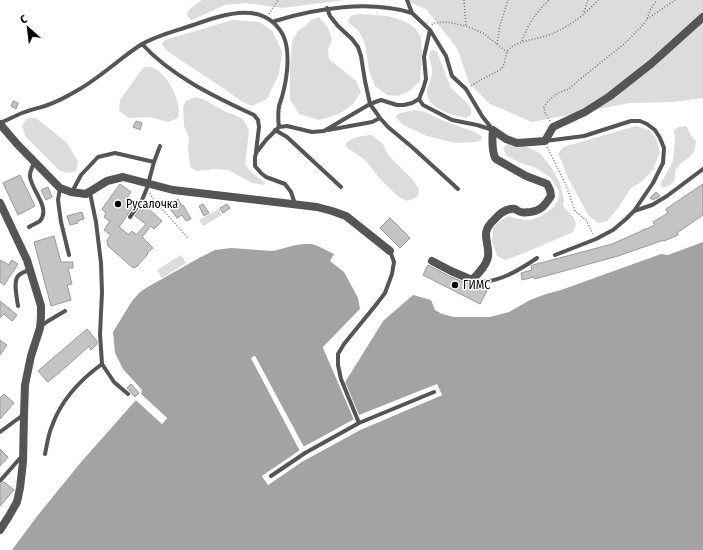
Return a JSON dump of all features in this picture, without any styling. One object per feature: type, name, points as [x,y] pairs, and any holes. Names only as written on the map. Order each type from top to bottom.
[{"type":"street","points":[[432,261],[472,280],[488,258],[485,236],[487,227],[492,221],[500,214],[515,209],[522,213],[538,211],[551,196],[547,184],[526,176],[496,159],[493,155],[493,130],[506,139],[517,143],[545,142],[554,127],[585,112],[610,96],[652,63],[703,17]]},
{"type":"street","points":[[0,124],[18,145],[60,188],[71,192],[86,194],[90,193],[106,181],[123,177],[148,186],[173,190],[317,207],[332,210],[346,216],[390,251]]},
{"type":"street","points":[[0,203],[30,270],[41,306],[40,328],[31,356],[26,384],[24,454],[20,488],[16,502],[0,530]]},
{"type":"lane","points":[[407,0],[412,13]]},
{"type":"lane","points":[[275,21],[327,8],[365,5],[401,9],[412,13],[430,30],[446,56],[452,76],[466,89],[482,116],[493,130]]},
{"type":"lane","points":[[327,8],[330,16],[358,47],[370,104],[380,118],[388,127],[458,189]]},
{"type":"lane","points":[[0,124],[23,112],[47,105],[80,89],[142,44],[162,34],[229,12],[246,9],[257,10],[268,15],[275,21],[283,33],[286,42],[288,56],[286,78],[279,104],[279,127]]},
{"type":"lane","points":[[324,131],[370,104],[381,100],[397,105],[404,105],[419,99],[426,80],[424,57],[430,30]]},
{"type":"lane","points":[[142,44],[152,55],[169,69],[254,115],[258,120],[259,127],[255,166],[260,173],[266,177],[285,184],[291,192],[295,204]]},
{"type":"lane","points":[[419,99],[423,105],[452,120],[493,130]]},
{"type":"lane","points":[[256,153],[279,127],[287,126],[312,132],[324,131],[372,122],[380,118]]},
{"type":"lane","points":[[545,142],[584,136],[631,121],[640,121],[655,130],[664,148],[663,163],[654,183],[634,211],[613,230],[596,239],[555,254]]},
{"type":"lane","points":[[275,130],[287,137],[341,187]]},
{"type":"lane","points":[[130,217],[142,200],[148,186],[160,146]]},
{"type":"lane","points":[[71,192],[81,175],[98,157],[115,153],[154,162]]},
{"type":"lane","points":[[29,227],[39,221],[44,215],[43,207],[30,178],[30,173],[35,162]]},
{"type":"lane","points":[[634,211],[652,205],[667,196],[703,169]]},
{"type":"lane","points":[[60,188],[58,200],[61,222],[69,255]]},
{"type":"lane","points":[[90,193],[96,222],[101,263],[102,292],[100,334],[102,364],[114,382],[128,394]]},
{"type":"lane","points":[[359,423],[341,379],[338,365],[338,354],[344,344],[385,293],[392,274],[394,262],[390,251]]},
{"type":"lane","points":[[472,280],[486,282],[500,278],[518,270],[537,258]]},
{"type":"lane","points":[[18,306],[15,284],[16,280],[18,275],[30,270]]},
{"type":"lane","points":[[40,328],[48,320],[65,310]]},
{"type":"lane","points":[[45,454],[51,427],[61,406],[73,389],[89,373],[102,364]]},
{"type":"lane","points":[[271,476],[305,453],[359,423],[434,392]]},
{"type":"lane","points":[[0,432],[24,414]]},
{"type":"lane","points":[[0,481],[24,454]]},
{"type":"path","points":[[268,15],[278,0]]},
{"type":"path","points":[[464,0],[466,26]]},
{"type":"path","points":[[497,44],[500,26],[508,0]]},
{"type":"path","points":[[522,41],[527,28],[536,14],[549,0]]},
{"type":"path","points":[[583,14],[588,0]]},
{"type":"path","points":[[466,89],[501,69],[506,61],[506,52],[508,48],[522,41],[551,35],[568,26],[598,0]]},
{"type":"path","points":[[554,127],[545,113],[544,107],[548,101],[558,93],[569,89],[624,44],[641,28],[647,19],[651,8],[657,0]]},
{"type":"path","points":[[647,19],[675,0]]},
{"type":"path","points":[[430,30],[433,23],[447,22],[466,26],[483,33],[506,52]]},
{"type":"path","points":[[545,142],[566,185],[575,211],[586,220],[596,239]]},
{"type":"path","points":[[148,186],[153,198],[188,238]]},
{"type":"shaded area","points":[[202,0],[345,0],[282,8],[246,3],[225,5],[192,20],[188,17],[187,13]]},
{"type":"shaded area","points":[[404,0],[703,0],[703,98],[673,102],[630,103],[532,122],[490,104],[469,83],[457,48],[426,9]]},
{"type":"shaded area","points":[[352,15],[388,16],[404,21],[414,27],[421,37],[422,53],[420,81],[411,90],[398,96],[387,95],[375,86],[369,71],[365,43],[358,30],[348,21]]},
{"type":"shaded area","points":[[319,17],[328,27],[332,40],[328,49],[329,59],[356,81],[361,92],[353,104],[339,114],[319,120],[299,114],[290,99],[290,69],[292,41],[298,31],[311,20]]},
{"type":"shaded area","points":[[233,20],[260,22],[273,32],[282,52],[279,74],[267,99],[252,106],[241,101],[167,51],[162,44],[165,40]]},
{"type":"shaded area","points":[[431,50],[437,52],[451,88],[471,108],[471,115],[466,118],[454,115],[436,107],[428,98],[427,92],[432,71],[429,56]]},
{"type":"shaded area","points":[[145,67],[151,67],[157,70],[168,81],[176,97],[179,112],[178,118],[168,122],[150,117],[129,118],[119,111],[120,100]]},
{"type":"shaded area","points":[[195,97],[203,99],[226,112],[243,119],[249,130],[245,164],[251,172],[265,184],[252,183],[228,170],[215,169],[196,171],[190,167],[188,148],[189,137],[184,126],[183,107],[186,101]]},
{"type":"shaded area","points":[[415,110],[425,112],[444,121],[472,131],[482,136],[481,140],[476,142],[455,143],[427,136],[403,125],[395,116],[400,113]]},
{"type":"shaded area","points":[[36,118],[66,142],[78,161],[76,171],[67,173],[59,170],[25,136],[22,125],[27,119]]},
{"type":"shaded area","points":[[636,126],[649,130],[656,138],[660,152],[653,170],[641,182],[631,188],[618,208],[607,221],[598,223],[588,215],[566,174],[558,154],[563,147]]},
{"type":"shaded area","points":[[686,126],[696,141],[694,151],[692,155],[676,169],[673,182],[663,188],[660,185],[673,161],[675,139],[674,130],[678,127]]},
{"type":"shaded area","points":[[372,135],[383,144],[388,155],[413,180],[419,189],[418,196],[407,201],[399,197],[381,180],[365,160],[345,146],[353,138]]},
{"type":"shaded area","points":[[507,144],[512,146],[525,146],[540,153],[551,167],[560,183],[564,200],[563,206],[574,218],[576,224],[573,232],[505,260],[497,256],[492,242],[493,228],[508,216],[530,220],[541,216],[553,208],[558,201],[559,191],[550,177],[534,167],[520,163],[506,155],[503,148]]},
{"type":"shaded area","points":[[219,209],[222,215],[203,226],[199,220]]},
{"type":"shaded area","points":[[703,242],[703,550],[12,550],[38,515],[82,461],[136,400],[162,424],[167,418],[141,394],[142,390],[123,369],[115,353],[113,332],[132,301],[139,293],[215,250],[231,248],[273,251],[296,245],[312,244],[334,254],[330,261],[344,272],[358,298],[360,309],[323,348],[354,419],[304,447],[255,356],[251,358],[300,451],[262,476],[268,485],[303,461],[360,430],[442,395],[437,385],[359,416],[345,382],[383,321],[413,295],[431,300],[435,310],[442,314],[454,317],[490,317],[509,312],[530,300],[546,294],[661,254],[668,255]]},
{"type":"shaded area","points":[[181,255],[186,263],[162,278],[157,270]]},
{"type":"pier","points":[[360,309],[362,310],[326,348],[356,420],[304,449],[302,448],[254,359],[302,450],[265,477],[268,482],[302,460],[359,428],[439,394],[436,387],[359,418],[343,381],[381,320],[383,321],[345,382],[359,415],[437,384],[442,395],[360,430],[303,461],[268,485],[262,476],[300,450],[251,358],[255,356],[303,447],[354,420],[323,347]]},
{"type":"pier","points":[[141,394],[167,418],[162,424],[136,400],[137,398],[162,421],[164,418],[140,395]]},
{"type":"building","points":[[13,101],[18,103],[16,109],[11,106]]},
{"type":"building","points":[[136,121],[142,123],[140,130],[133,127]]},
{"type":"building","points":[[20,175],[35,206],[18,215],[3,183]]},
{"type":"building","points":[[120,184],[131,192],[126,199],[134,205],[119,227],[129,235],[132,231],[136,235],[146,224],[135,216],[144,205],[162,221],[154,229],[151,226],[142,237],[153,248],[136,267],[133,268],[108,246],[107,240],[111,235],[104,230],[110,221],[104,217],[106,213],[102,209]]},
{"type":"building","points":[[703,184],[703,215],[677,233],[678,235],[618,256],[535,279],[534,277],[522,280],[521,273],[532,270],[531,266],[533,265],[612,244],[655,225],[653,222],[668,213],[666,209]]},
{"type":"building","points":[[48,187],[52,197],[46,200],[41,190]]},
{"type":"building","points":[[656,192],[660,196],[653,200],[650,198]]},
{"type":"building","points":[[178,199],[191,219],[186,221],[182,215],[177,218],[168,206]]},
{"type":"building","points":[[203,204],[209,213],[204,216],[199,206]]},
{"type":"building","points":[[227,204],[230,208],[223,213],[220,208]]},
{"type":"building","points":[[82,212],[84,219],[77,221],[78,223],[70,225],[67,216]]},
{"type":"building","points":[[390,218],[410,238],[400,248],[380,228]]},
{"type":"building","points":[[54,236],[61,262],[73,262],[73,268],[68,268],[72,284],[67,285],[71,300],[51,306],[34,242]]},
{"type":"building","points":[[0,260],[9,265],[12,260],[18,264],[4,285],[0,282]]},
{"type":"building","points":[[428,265],[449,276],[487,291],[480,304],[423,275]]},
{"type":"building","points":[[0,301],[17,315],[12,321],[4,314],[0,318]]},
{"type":"building","points":[[87,329],[97,341],[97,344],[91,350],[89,346],[48,382],[38,371]]},
{"type":"building","points":[[0,340],[7,345],[0,355]]},
{"type":"building","points":[[131,384],[139,393],[135,397],[127,388]]},
{"type":"building","points":[[4,394],[14,403],[0,419],[0,398]]},
{"type":"building","points":[[0,449],[8,457],[0,466]]},
{"type":"building","points":[[4,482],[14,490],[0,506],[0,485]]},
{"type":"place","name":"Русалочка","points":[[118,204]]},
{"type":"place","name":"ГИМС","points":[[455,285]]}]
